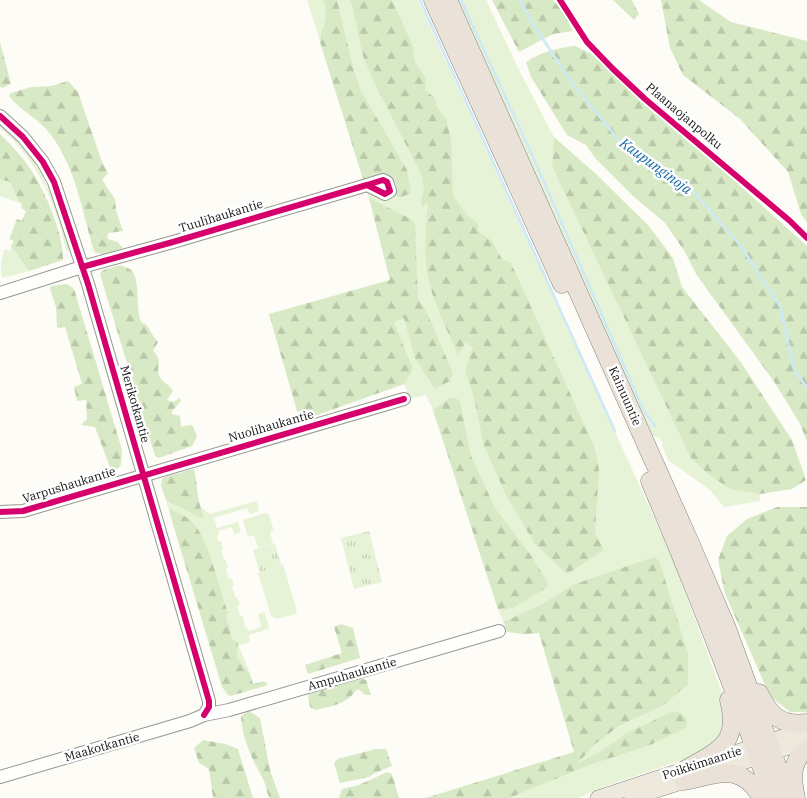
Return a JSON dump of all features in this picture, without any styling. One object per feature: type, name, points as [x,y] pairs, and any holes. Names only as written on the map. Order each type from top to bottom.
[{"type":"highway","name":"Kainuuntie","points":[[433,0],[640,456],[710,629],[764,749],[789,798]]},
{"type":"highway","name":"Kainuuntie","points":[[448,0],[692,545],[734,647],[764,749],[772,798]]},
{"type":"highway","points":[[685,775],[723,746],[732,731],[732,713],[710,629]]},
{"type":"highway","points":[[734,647],[772,714],[786,722],[795,724],[807,723]]},
{"type":"highway","points":[[796,798],[793,777],[794,769],[797,760],[807,749]]},
{"type":"highway","points":[[685,775],[735,774],[751,782],[762,798]]},
{"type":"main road","name":"Poikkimaantie","points":[[598,798],[685,775],[764,749],[807,729]]},
{"type":"main road","name":"Poikkimaantie","points":[[764,749],[807,741]]},
{"type":"main road","name":"Poikkimaantie","points":[[632,798],[685,775]]},
{"type":"street","name":"Merikotkantie","points":[[0,116],[23,137],[43,162],[54,182],[82,267],[144,474],[209,701],[209,707],[204,715]]},
{"type":"street","name":"Tuulihaukantie","points":[[0,293],[82,267],[367,185]]},
{"type":"street","name":"Nuolihaukantie","points":[[144,474],[404,399]]},
{"type":"street","name":"Varpushaukantie","points":[[0,512],[23,511],[144,474]]},
{"type":"street","name":"Ampuhaukantie","points":[[204,715],[230,710],[499,631]]},
{"type":"street","name":"Maakotkantie","points":[[0,777],[190,721],[204,715]]},
{"type":"green space","points":[[307,0],[418,0],[673,559],[728,709],[728,731],[704,753],[606,786],[578,798],[426,798],[574,752],[539,633],[507,632],[433,410],[426,395],[410,399],[404,384],[300,421],[269,314],[390,280],[369,198]]},
{"type":"green space","points":[[322,0],[337,0],[354,71],[361,91],[407,170],[411,193],[402,197],[397,197],[396,183],[390,175],[381,173],[363,179],[320,42],[326,20],[325,3]]},
{"type":"green space","points":[[350,0],[392,0],[413,46],[414,60],[426,79],[425,90],[436,99],[436,105],[447,121],[451,141],[453,195],[466,214],[478,223],[478,231],[492,241],[502,259],[511,263],[594,446],[599,469],[595,534],[604,550],[567,574],[535,544],[507,497],[484,446],[473,394],[465,371],[473,347],[466,342],[458,355],[429,282],[425,247],[428,203],[422,207],[421,201],[424,188],[422,176],[374,82],[363,56]]},
{"type":"green space","points":[[453,0],[486,0],[521,74],[554,137],[552,166],[730,489],[760,494],[760,501],[724,507],[710,490],[668,460],[662,446],[663,443],[659,438],[653,436]]},
{"type":"green space","points":[[492,0],[553,0],[563,12],[573,31],[553,34],[519,52]]},
{"type":"green space","points":[[613,0],[632,0],[639,14],[634,20]]},
{"type":"green space","points":[[661,0],[699,0],[731,22],[807,41],[807,223],[801,214],[788,172],[740,119],[683,75],[670,48]]},
{"type":"green space","points":[[0,42],[11,84],[2,88],[0,87]]},
{"type":"green space","points":[[575,46],[590,53],[641,102],[736,182],[807,246],[807,441],[800,424],[775,383],[696,274],[685,252],[665,223],[633,196],[595,158],[586,145],[567,135],[531,77],[526,62],[549,51]]},
{"type":"green space","points":[[68,81],[78,92],[102,162],[108,173],[102,180],[115,199],[116,210],[123,231],[109,233],[108,239],[118,242],[123,248],[108,253],[100,254],[94,251],[71,172],[56,142],[42,125],[9,96],[11,93],[31,87],[51,86]]},
{"type":"green space","points":[[0,124],[27,151],[37,166],[53,199],[71,251],[66,250],[57,216],[35,168],[13,140],[0,128]]},
{"type":"green space","points":[[0,134],[26,162],[43,192],[61,239],[63,260],[29,271],[11,246],[14,241],[9,239],[17,219],[22,221],[26,211],[21,208],[22,204],[10,182],[0,179]]},
{"type":"green space","points":[[554,137],[596,174],[648,225],[673,258],[682,287],[740,361],[792,440],[806,480],[792,489],[760,494],[730,489],[708,474],[691,458],[552,166]]},
{"type":"green space","points":[[0,179],[10,182],[22,204],[0,196]]},
{"type":"green space","points":[[369,198],[409,218],[415,224],[418,298],[427,313],[453,373],[450,381],[435,389],[415,358],[404,318],[394,322],[413,369],[404,384],[300,421],[269,314],[390,280]]},
{"type":"green space","points":[[11,246],[29,271],[2,278],[3,256],[5,249],[10,251]]},
{"type":"green space","points":[[121,265],[130,269],[134,274],[141,321],[147,326],[158,342],[153,351],[159,361],[158,373],[161,379],[173,391],[167,400],[173,402],[180,398],[181,401],[172,411],[172,414],[180,416],[181,427],[193,426],[197,437],[192,446],[159,458],[155,456],[100,274],[103,270]]},
{"type":"green space","points":[[67,284],[75,292],[122,450],[121,465],[115,471],[111,470],[95,427],[81,425],[87,419],[86,400],[77,401],[74,387],[82,384],[65,327],[57,328],[56,307],[50,289],[51,286]]},
{"type":"green space","points":[[449,398],[456,398],[460,401],[471,456],[495,508],[532,557],[547,581],[548,587],[513,608],[498,609],[433,410]]},
{"type":"green space","points":[[194,469],[198,498],[204,516],[201,518],[166,500],[161,486],[162,479],[165,477]]},
{"type":"green space","points":[[166,500],[204,515],[199,506],[210,514],[257,501],[259,511],[250,514],[247,508],[214,518],[217,528],[238,522],[241,532],[234,535],[232,527],[218,531],[219,535],[217,536],[218,541],[221,541],[223,549],[221,550],[228,568],[226,569],[229,579],[232,578],[234,586],[232,587],[240,605],[237,606],[240,616],[243,615],[245,628],[247,627],[249,631],[261,627],[258,614],[264,612],[269,627],[269,629],[249,635],[250,642],[239,646],[250,674],[237,658],[238,642],[232,639],[230,627],[226,619],[228,612],[207,550],[195,525],[169,511]]},
{"type":"green space","points":[[777,507],[807,507],[807,712],[790,712],[770,696],[725,594],[718,560],[727,536],[747,519]]},
{"type":"green space","points":[[170,509],[189,519],[199,532],[209,553],[228,612],[226,619],[230,627],[232,639],[238,642],[237,658],[250,674],[253,684],[264,681],[268,685],[231,696],[222,687],[169,511]]},
{"type":"green space","points":[[265,513],[269,515],[274,531],[270,532],[273,544],[258,548],[254,535],[248,537],[243,520]]},
{"type":"green space","points":[[369,531],[382,582],[354,589],[341,538]]},
{"type":"green space","points":[[275,544],[282,568],[260,574],[253,550]]},
{"type":"green space","points":[[654,557],[659,560],[688,654],[688,684],[664,705],[619,726],[595,744],[577,764],[601,751],[625,734],[673,711],[681,713],[687,720],[686,728],[650,745],[592,764],[509,798],[426,798],[574,752],[539,633],[507,632],[504,622],[540,605],[575,584]]},
{"type":"green space","points":[[283,564],[297,611],[295,614],[277,619],[271,616],[258,573],[282,567],[281,565]]},
{"type":"green space","points":[[341,624],[353,628],[360,658],[308,674],[305,665],[342,653],[334,627]]},
{"type":"green space","points":[[360,678],[366,680],[371,695],[365,695],[360,690],[356,690],[339,704],[316,710],[310,707],[308,696],[310,692]]},
{"type":"green space","points":[[249,711],[260,718],[270,770],[280,798],[269,798],[264,781],[248,749],[243,733],[241,716]]},
{"type":"green space","points":[[203,740],[225,744],[238,749],[253,798],[213,798],[209,769],[199,763],[194,748]]},
{"type":"green space","points":[[376,749],[386,749],[392,766],[369,777],[340,783],[334,763],[338,759]]},
{"type":"green space","points":[[387,772],[392,774],[399,798],[339,798],[342,789],[359,785]]},
{"type":"waterway","points":[[420,0],[615,431]]},
{"type":"waterway","points":[[461,0],[533,157],[643,409],[655,426]]},
{"type":"waterway","name":"Kaupunginoja","points":[[520,0],[533,24],[572,83],[622,144],[648,157],[691,189],[740,245],[780,306],[794,369],[807,388]]},
{"type":"cycle path","name":"Plaanaojanpolku","points":[[560,0],[587,42],[613,69],[645,99],[790,221],[807,238]]},
{"type":"cycle path","points":[[0,116],[23,137],[43,162],[54,182],[88,284],[209,701],[209,707],[204,715]]},
{"type":"cycle path","points":[[82,267],[367,185],[385,194],[390,191],[387,182],[383,180],[367,185]]},
{"type":"cycle path","points":[[0,512],[23,511],[404,399]]}]
